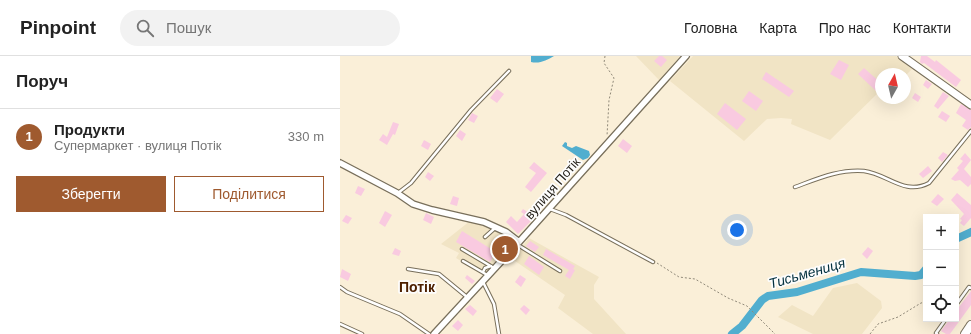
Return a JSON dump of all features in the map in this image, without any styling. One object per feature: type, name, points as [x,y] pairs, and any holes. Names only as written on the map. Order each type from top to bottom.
[{"type":"main road","points":[[965,334],[971,325]]},
{"type":"street","name":"вулиця Потік","points":[[434,334],[489,276],[493,267],[519,243],[550,209],[606,144],[686,56]]},
{"type":"street","points":[[902,56],[971,104]]},
{"type":"street","points":[[340,163],[397,193],[413,204],[498,227],[519,243]]},
{"type":"lane","points":[[397,193],[411,183],[471,110],[509,71]]},
{"type":"lane","points":[[795,187],[829,174],[851,171],[866,171],[903,186],[920,188],[929,184],[971,131]]},
{"type":"lane","points":[[550,209],[566,215],[653,262]]},
{"type":"lane","points":[[485,237],[498,227]]},
{"type":"lane","points":[[519,243],[560,271]]},
{"type":"lane","points":[[462,249],[493,267]]},
{"type":"lane","points":[[463,261],[489,276]]},
{"type":"lane","points":[[483,272],[485,268],[493,267]]},
{"type":"lane","points":[[408,269],[439,274],[468,297]]},
{"type":"lane","points":[[483,282],[494,304],[499,334]]},
{"type":"lane","points":[[340,287],[347,292],[400,314],[429,334]]},
{"type":"lane","points":[[959,300],[969,287],[971,288]]},
{"type":"lane","points":[[937,334],[936,333],[944,322]]},
{"type":"lane","points":[[340,324],[362,334]]},
{"type":"path","points":[[605,56],[604,63],[614,78],[609,100],[606,144]]},
{"type":"path","points":[[653,262],[661,264],[679,277],[695,279],[728,298],[748,306],[775,334]]},
{"type":"path","points":[[870,334],[878,324],[898,318],[923,303]]},
{"type":"shaded area","points":[[636,56],[680,56],[659,80]]},
{"type":"shaded area","points":[[693,56],[896,56],[911,68],[875,68],[875,96],[830,140],[791,124],[792,119],[781,118],[767,119],[744,141],[670,81]]},
{"type":"shaded area","points":[[470,221],[485,223],[512,238],[513,243],[485,275],[456,258],[459,253],[441,244]]},
{"type":"shaded area","points":[[529,238],[599,277],[594,285],[594,299],[626,334],[593,334],[558,308],[565,295],[512,259]]},
{"type":"shaded area","points":[[857,283],[881,301],[882,308],[862,334],[813,334],[778,317],[792,305],[813,316],[833,288]]},
{"type":"water","points":[[531,56],[554,56],[543,61],[531,62]]},
{"type":"water","points":[[565,142],[567,143],[567,146],[572,148],[576,146],[589,151],[590,155],[588,158],[583,160],[562,146]]},
{"type":"building","points":[[659,56],[662,56],[667,60],[661,67],[654,61]]},
{"type":"building","points":[[921,56],[927,56],[935,62],[936,60],[961,80],[956,87],[924,63],[922,64],[920,62]]},
{"type":"building","points":[[839,60],[849,65],[841,80],[830,74]]},
{"type":"building","points":[[864,68],[875,78],[875,90],[858,74]]},
{"type":"building","points":[[766,72],[794,91],[789,97],[762,79]]},
{"type":"building","points":[[926,80],[932,84],[928,89],[923,85]]},
{"type":"building","points":[[497,89],[504,94],[497,103],[490,98]]},
{"type":"building","points":[[749,91],[763,101],[756,111],[742,101]]},
{"type":"building","points":[[943,92],[949,96],[938,109],[934,106]]},
{"type":"building","points":[[915,93],[921,97],[918,102],[912,98]]},
{"type":"building","points":[[725,103],[746,119],[737,130],[717,114]]},
{"type":"building","points":[[961,104],[971,110],[971,127],[968,130],[962,126],[966,120],[956,113]]},
{"type":"building","points":[[942,111],[950,116],[946,122],[938,117]]},
{"type":"building","points":[[472,113],[478,116],[474,123],[468,120]]},
{"type":"building","points":[[393,122],[399,124],[395,135],[393,134],[387,145],[379,140],[383,134],[387,137]]},
{"type":"building","points":[[460,130],[466,134],[462,141],[456,136]]},
{"type":"building","points":[[623,139],[632,146],[627,153],[618,146]]},
{"type":"building","points":[[424,140],[431,144],[428,150],[421,146]]},
{"type":"building","points":[[943,152],[948,155],[942,162],[938,158]]},
{"type":"building","points":[[965,153],[971,160],[964,169],[971,177],[971,184],[968,187],[960,180],[955,181],[951,179],[959,170],[957,168],[963,161],[960,159]]},
{"type":"building","points":[[534,162],[547,173],[531,192],[525,187],[536,173],[529,168]]},
{"type":"building","points":[[928,166],[932,171],[923,178],[919,174]]},
{"type":"building","points":[[428,172],[434,176],[430,181],[425,177]]},
{"type":"building","points":[[358,186],[365,189],[361,196],[355,193]]},
{"type":"building","points":[[957,193],[971,205],[971,218],[964,226],[960,223],[962,220],[960,219],[964,214],[951,200]]},
{"type":"building","points":[[938,194],[944,199],[937,206],[931,202]]},
{"type":"building","points":[[453,196],[459,198],[457,206],[450,204]]},
{"type":"building","points":[[534,208],[539,213],[518,234],[506,222],[511,216],[517,222],[524,214],[521,212],[523,209],[529,213]]},
{"type":"building","points":[[385,211],[392,215],[385,227],[379,223]]},
{"type":"building","points":[[426,213],[434,217],[431,224],[423,220]]},
{"type":"building","points":[[346,215],[352,218],[348,224],[342,221]]},
{"type":"building","points":[[462,231],[496,252],[490,262],[456,242]]},
{"type":"building","points":[[530,241],[539,247],[535,252],[526,246]]},
{"type":"building","points":[[868,247],[873,251],[867,259],[862,254]]},
{"type":"building","points":[[395,248],[401,251],[399,256],[392,254]]},
{"type":"building","points":[[546,249],[575,266],[573,269],[575,270],[570,279],[565,276],[569,270],[543,255]]},
{"type":"building","points":[[529,256],[544,267],[539,275],[524,264]]},
{"type":"building","points":[[342,269],[351,274],[348,281],[340,277]]},
{"type":"building","points":[[467,275],[475,281],[472,284],[465,278]]},
{"type":"building","points":[[520,275],[526,279],[521,287],[515,282]]},
{"type":"building","points":[[971,291],[971,305],[959,322],[959,307]]},
{"type":"building","points":[[470,305],[477,311],[473,316],[465,309]]},
{"type":"building","points":[[524,305],[530,310],[526,315],[520,309]]},
{"type":"building","points":[[458,320],[463,325],[458,331],[452,326]]},
{"type":"building","points":[[948,322],[959,322],[950,334],[946,334],[941,331]]},
{"type":"waterway","name":"Тисьмениця","points":[[959,238],[971,232]]},
{"type":"waterway","name":"Тисьмениця","points":[[732,334],[742,326],[762,300],[768,296],[797,292],[861,272],[915,276],[921,275],[923,273]]},
{"type":"place","name":"Продукти","points":[[505,249]]},
{"type":"district","name":"Потік","points":[[417,287]]}]
